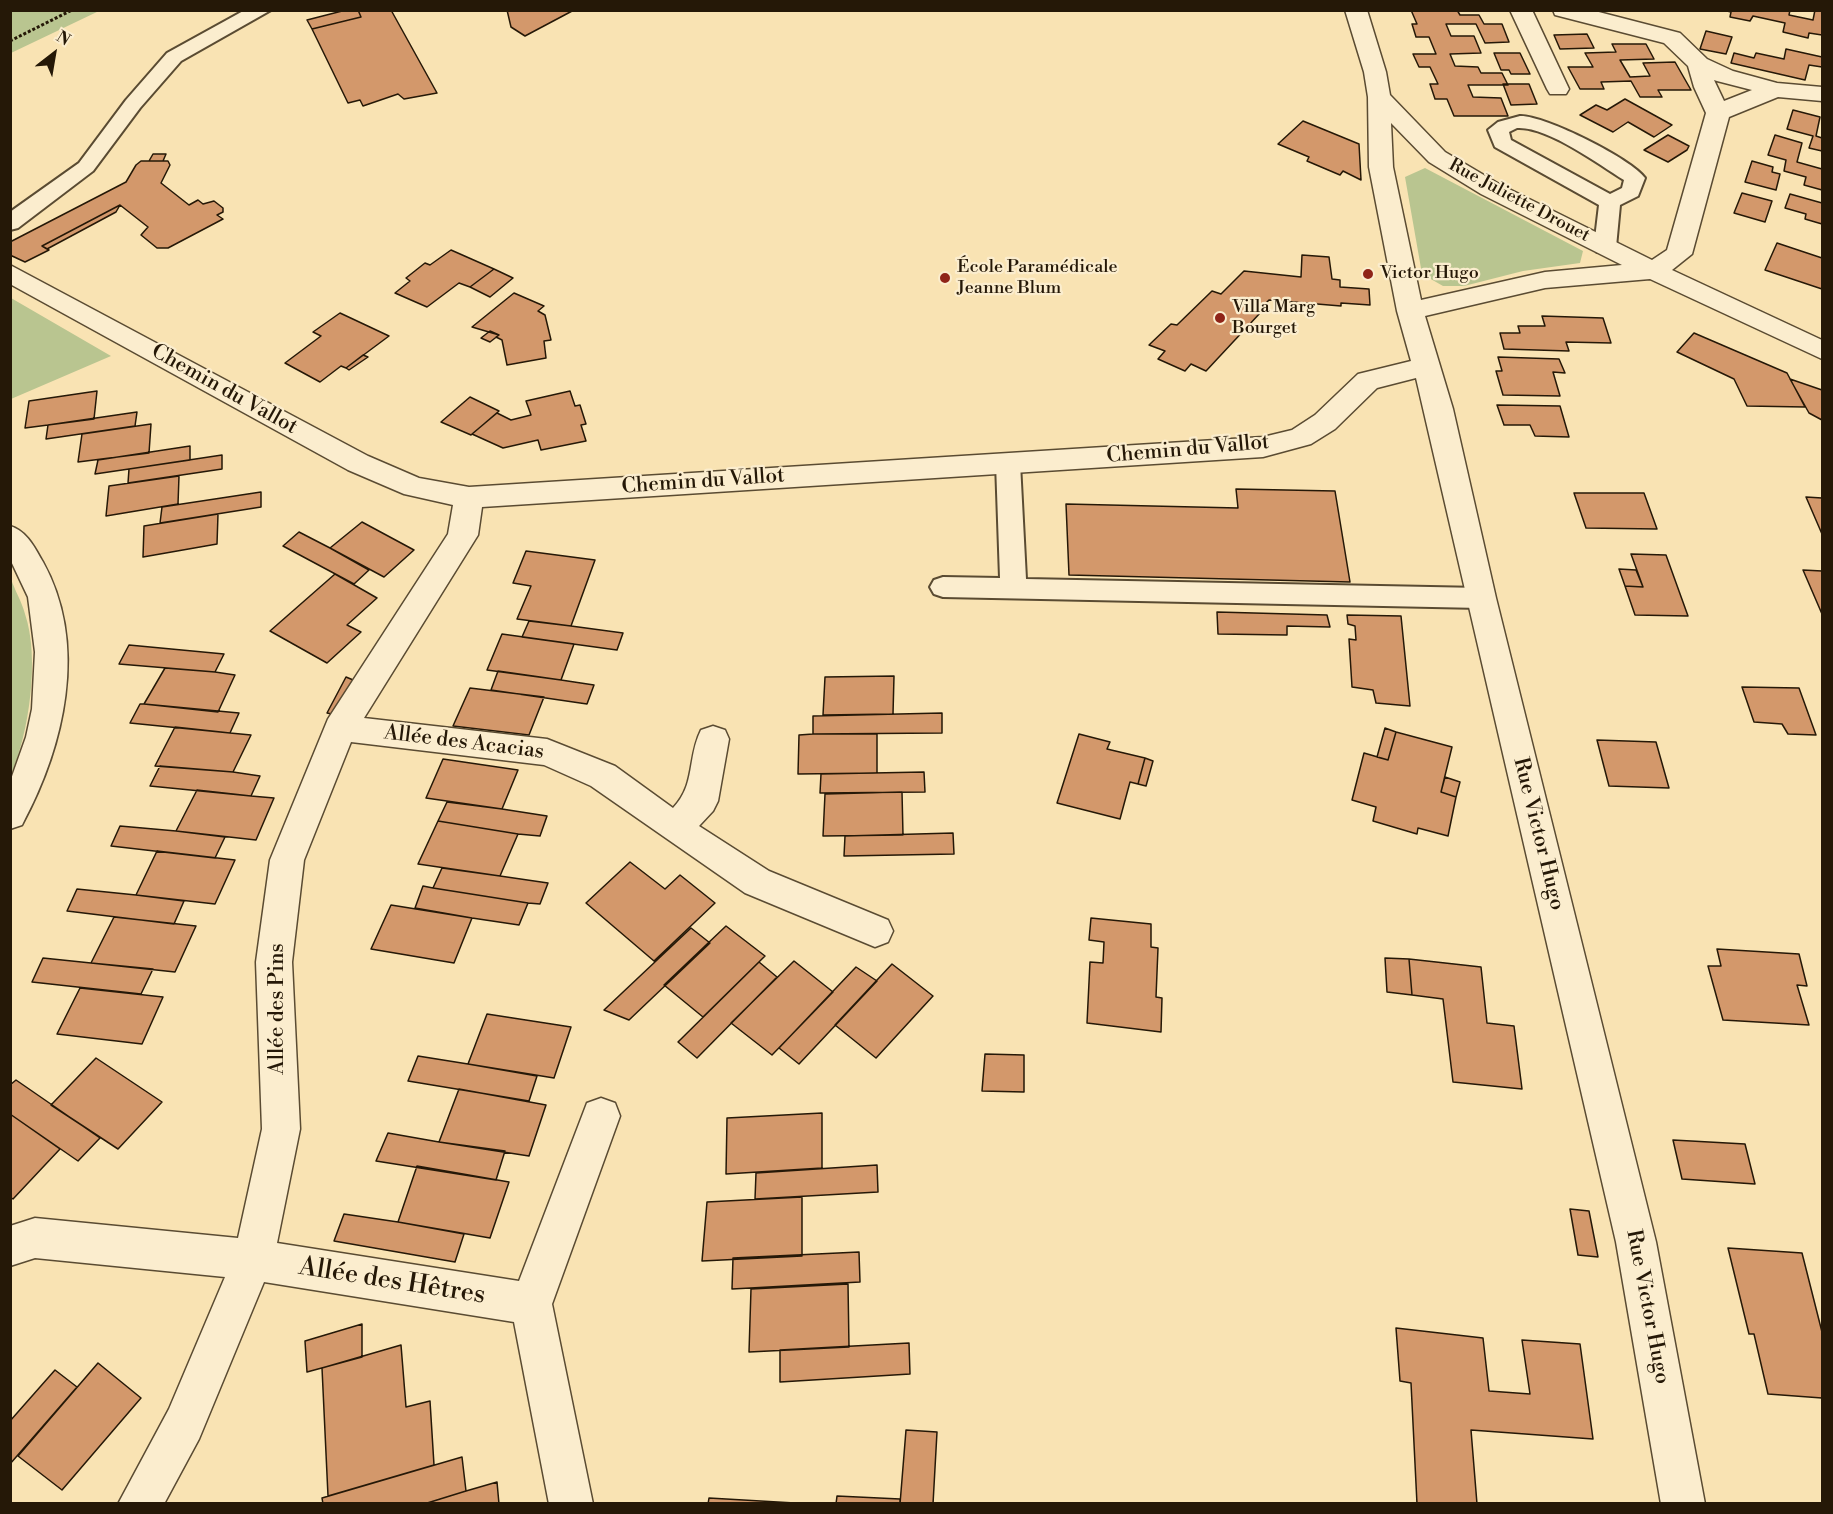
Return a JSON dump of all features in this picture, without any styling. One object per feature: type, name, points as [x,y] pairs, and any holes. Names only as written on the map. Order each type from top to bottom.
[{"type":"street","name":"Rue Victor Hugo","points":[[1356,10],[1375,72],[1379,97],[1409,162],[1410,311],[1439,409],[1481,598],[1636,1242],[1683,1503]]},
{"type":"street","points":[[1521,10],[1558,89]]},
{"type":"street","points":[[1563,10],[1672,38],[1699,64],[1725,76],[1776,90],[1822,94]]},
{"type":"street","points":[[1653,271],[1679,254],[1718,113],[1705,87],[1699,64]]},
{"type":"street","points":[[1718,113],[1742,101],[1776,90]]},
{"type":"street","name":"Rue Juliette Drouet","points":[[1379,97],[1409,162],[1490,189],[1653,271],[1822,350]]},
{"type":"street","name":"Rue Juliette Drouet","points":[[1410,311],[1545,280],[1653,271]]},
{"type":"street","name":"Chemin du Vallot","points":[[10,273],[358,463],[414,487],[469,497],[1263,447],[1301,437],[1325,422],[1368,381],[1426,367]]},
{"type":"street","name":"Allée des Pins","points":[[140,1503],[184,1424],[253,1260],[281,1129],[274,962],[287,860],[340,728],[463,535],[469,497]]},
{"type":"street","points":[[10,537],[25,556],[43,596],[51,648],[50,696],[41,742],[23,795],[10,815]]},
{"type":"street","name":"Allée des Acacias","points":[[340,728],[547,752],[603,776],[675,828],[757,882],[875,931]]},
{"type":"street","points":[[675,828],[701,801],[713,739]]},
{"type":"street","points":[[571,1503],[531,1304],[601,1116]]},
{"type":"street","name":"Allée des Hêtres","points":[[10,1246],[35,1238],[253,1260],[531,1304]]},
{"type":"lane","points":[[10,223],[86,167],[133,104],[174,57],[230,24],[262,10]]},
{"type":"lane","points":[[1531,122],[1635,178],[1630,191],[1610,202],[1502,143],[1498,130],[1510,123],[1531,122]]},
{"type":"lane","points":[[1605,247],[1610,202]]},
{"type":"lane","points":[[1008,463],[1013,588]]},
{"type":"lane","points":[[943,587],[1481,598]]},
{"type":"path","points":[[10,41],[72,10]]},
{"type":"green space","points":[[11,10],[99,10],[99,11],[11,53]]},
{"type":"green space","points":[[1425,168],[1583,251],[1580,263],[1523,271],[1464,286],[1443,286],[1422,274],[1405,177]]},
{"type":"green space","points":[[11,298],[111,356],[11,399]]},
{"type":"green space","points":[[11,579],[24,610],[29,632],[32,673],[23,738],[11,775]]},
{"type":"building","points":[[346,10],[358,10],[361,17],[312,29],[307,20]]},
{"type":"building","points":[[358,10],[391,10],[437,93],[404,99],[398,94],[363,106],[360,100],[348,103],[312,29],[361,17]]},
{"type":"building","points":[[507,10],[574,10],[525,36],[511,27]]},
{"type":"building","points":[[1411,10],[1457,10],[1460,15],[1479,15],[1484,24],[1502,24],[1509,42],[1485,43],[1476,24],[1446,24],[1451,36],[1474,36],[1481,53],[1450,54],[1455,66],[1478,67],[1481,73],[1502,73],[1508,85],[1468,85],[1473,97],[1501,98],[1508,116],[1454,116],[1447,99],[1435,99],[1430,84],[1438,84],[1430,67],[1419,67],[1413,54],[1436,54],[1429,37],[1416,37],[1412,24],[1417,24]]},
{"type":"building","points":[[1723,10],[1790,10],[1789,15],[1813,20],[1815,10],[1822,10],[1822,35],[1809,33],[1808,38],[1783,32],[1785,23],[1753,16],[1750,21],[1730,17],[1731,12]]},
{"type":"building","points":[[1706,31],[1732,37],[1726,54],[1700,49]]},
{"type":"building","points":[[1587,34],[1594,48],[1560,49],[1554,35]]},
{"type":"building","points":[[1612,44],[1646,44],[1654,59],[1620,60],[1630,77],[1650,76],[1643,63],[1675,62],[1691,90],[1658,90],[1662,97],[1640,97],[1631,81],[1601,82],[1604,89],[1580,89],[1568,67],[1593,67],[1585,53],[1616,52]]},
{"type":"building","points":[[1786,49],[1822,57],[1822,67],[1809,65],[1805,80],[1731,63],[1734,53],[1754,58],[1756,53],[1784,59]]},
{"type":"building","points":[[1494,53],[1520,53],[1530,74],[1511,74],[1509,70],[1501,70]]},
{"type":"building","points":[[1503,84],[1529,84],[1537,104],[1511,105]]},
{"type":"building","points":[[1625,99],[1672,125],[1654,137],[1628,122],[1613,132],[1580,115],[1596,105],[1607,110]]},
{"type":"building","points":[[1793,110],[1820,117],[1816,136],[1822,138],[1822,151],[1809,148],[1813,136],[1787,129]]},
{"type":"building","points":[[1303,121],[1359,144],[1361,180],[1343,171],[1340,175],[1307,161],[1309,157],[1278,144]]},
{"type":"building","points":[[1668,135],[1689,146],[1687,150],[1668,162],[1644,150]]},
{"type":"building","points":[[1775,135],[1802,143],[1797,162],[1822,169],[1822,190],[1804,185],[1806,177],[1784,171],[1786,160],[1768,155]]},
{"type":"building","points":[[153,154],[166,154],[163,161],[149,161]]},
{"type":"building","points":[[141,161],[168,161],[170,165],[161,183],[189,205],[198,200],[203,204],[214,201],[223,208],[223,212],[217,215],[223,219],[168,248],[157,248],[141,235],[148,227],[120,205],[42,246],[49,250],[25,262],[10,255],[10,242],[126,182]]},
{"type":"building","points":[[1752,161],[1773,167],[1772,172],[1780,174],[1776,190],[1745,182]]},
{"type":"building","points":[[1742,193],[1772,201],[1765,222],[1734,213]]},
{"type":"building","points":[[1790,194],[1822,203],[1822,224],[1805,219],[1806,214],[1785,208]]},
{"type":"building","points":[[120,205],[116,212],[47,249],[42,246]]},
{"type":"building","points":[[1777,243],[1822,258],[1822,289],[1765,270]]},
{"type":"building","points":[[451,250],[494,269],[470,287],[459,283],[427,307],[395,293],[410,281],[406,278],[425,263],[430,265]]},
{"type":"building","name":"Villa Marg Bourget","points":[[1302,255],[1329,257],[1332,279],[1340,280],[1340,287],[1369,289],[1370,305],[1341,303],[1341,306],[1269,300],[1258,311],[1261,312],[1206,371],[1191,364],[1185,371],[1158,359],[1165,351],[1149,345],[1171,324],[1177,325],[1212,291],[1221,294],[1244,271],[1301,277]]},
{"type":"building","points":[[494,269],[513,278],[490,297],[470,287]]},
{"type":"building","points":[[514,293],[544,306],[538,311],[545,315],[551,340],[544,341],[546,358],[507,365],[502,340],[496,337],[499,335],[472,327]]},
{"type":"building","points":[[340,313],[389,336],[346,368],[341,366],[320,382],[285,363],[321,336],[313,332]]},
{"type":"building","points":[[1542,316],[1603,318],[1611,343],[1566,342],[1569,351],[1504,349],[1500,333],[1520,333],[1518,326],[1545,326]]},
{"type":"building","points":[[490,331],[499,335],[490,342],[481,338]]},
{"type":"building","points":[[1694,333],[1787,373],[1805,407],[1747,406],[1734,379],[1677,352]]},
{"type":"building","points":[[363,355],[368,357],[349,370],[346,368]]},
{"type":"building","points":[[1498,357],[1559,359],[1565,373],[1553,372],[1560,396],[1503,395],[1496,371],[1502,371]]},
{"type":"building","points":[[1790,379],[1822,390],[1822,420],[1809,413]]},
{"type":"building","points":[[97,391],[94,419],[25,428],[29,401]]},
{"type":"building","points":[[570,391],[575,406],[580,405],[586,424],[581,425],[586,441],[541,450],[538,440],[503,448],[472,434],[497,413],[511,420],[531,415],[526,401]]},
{"type":"building","points":[[470,397],[499,411],[471,435],[441,422]]},
{"type":"building","points":[[1497,405],[1560,406],[1569,437],[1535,436],[1530,425],[1504,425]]},
{"type":"building","points":[[137,412],[135,426],[46,439],[48,425]]},
{"type":"building","points":[[151,424],[149,453],[78,462],[82,434]]},
{"type":"building","points":[[190,446],[190,460],[95,474],[98,460]]},
{"type":"building","points":[[222,455],[222,469],[128,483],[129,469]]},
{"type":"building","points":[[179,476],[178,504],[106,516],[109,486]]},
{"type":"building","points":[[1236,489],[1335,491],[1350,582],[1069,575],[1066,504],[1238,508]]},
{"type":"building","points":[[261,492],[261,507],[160,523],[162,507]]},
{"type":"building","points":[[1574,493],[1644,493],[1657,529],[1586,528]]},
{"type":"building","points":[[1806,497],[1822,498],[1822,534]]},
{"type":"building","points":[[218,514],[217,544],[143,557],[144,526]]},
{"type":"building","points":[[362,522],[414,550],[384,577],[330,548]]},
{"type":"building","points":[[299,532],[369,570],[354,584],[283,546]]},
{"type":"building","points":[[526,551],[595,560],[571,626],[517,619],[531,586],[513,583]]},
{"type":"building","points":[[1631,554],[1666,555],[1688,616],[1635,615],[1625,586],[1643,587]]},
{"type":"building","points":[[1619,569],[1636,570],[1643,587],[1625,586]]},
{"type":"building","points":[[1803,570],[1822,571],[1822,614]]},
{"type":"building","points":[[335,574],[377,598],[347,625],[361,632],[327,663],[270,631]]},
{"type":"building","points":[[1217,612],[1327,615],[1330,627],[1287,626],[1287,635],[1218,634]]},
{"type":"building","points":[[1347,615],[1401,616],[1410,706],[1376,703],[1373,690],[1352,687],[1349,639],[1356,640],[1355,626],[1348,624]]},
{"type":"building","points":[[529,621],[623,633],[617,650],[522,637]]},
{"type":"building","points":[[502,634],[574,644],[561,680],[487,670]]},
{"type":"building","points":[[129,645],[224,654],[215,672],[119,664]]},
{"type":"building","points":[[165,668],[235,675],[218,712],[144,704]]},
{"type":"building","points":[[498,671],[594,685],[587,704],[491,690]]},
{"type":"building","points":[[894,676],[893,714],[823,715],[825,677]]},
{"type":"building","points":[[346,677],[358,682],[341,716],[327,713]]},
{"type":"building","points":[[1742,687],[1799,688],[1816,735],[1788,734],[1782,724],[1754,722]]},
{"type":"building","points":[[470,688],[544,697],[529,735],[453,726]]},
{"type":"building","points":[[140,704],[239,713],[230,733],[130,723]]},
{"type":"building","points":[[942,713],[942,733],[813,734],[813,716]]},
{"type":"building","points":[[175,727],[251,735],[233,772],[155,766]]},
{"type":"building","points":[[1385,728],[1396,732],[1388,760],[1377,757]]},
{"type":"building","points":[[1396,732],[1452,747],[1441,792],[1456,797],[1448,836],[1418,828],[1417,834],[1373,821],[1376,807],[1352,800],[1364,753],[1388,760]]},
{"type":"building","points":[[877,734],[877,773],[798,774],[799,735]]},
{"type":"building","points":[[1079,734],[1110,742],[1107,749],[1145,758],[1138,784],[1130,782],[1120,819],[1057,803]]},
{"type":"building","points":[[1597,740],[1656,742],[1669,788],[1609,786]]},
{"type":"building","points":[[1145,758],[1153,761],[1146,786],[1138,784]]},
{"type":"building","points":[[443,759],[518,770],[502,809],[426,798]]},
{"type":"building","points":[[160,766],[260,776],[251,796],[150,786]]},
{"type":"building","points":[[924,772],[925,792],[820,793],[821,774]]},
{"type":"building","points":[[1445,777],[1460,782],[1456,797],[1441,792]]},
{"type":"building","points":[[197,790],[274,798],[256,840],[176,831]]},
{"type":"building","points":[[902,792],[903,835],[823,836],[825,794]]},
{"type":"building","points":[[447,802],[547,816],[540,836],[518,834],[438,821]]},
{"type":"building","points":[[438,821],[518,834],[500,876],[418,864]]},
{"type":"building","points":[[120,826],[225,837],[215,858],[111,846]]},
{"type":"building","points":[[953,833],[954,854],[844,856],[845,836]]},
{"type":"building","points":[[157,851],[235,860],[215,904],[136,895]]},
{"type":"building","points":[[630,862],[665,889],[680,875],[715,903],[654,961],[586,903]]},
{"type":"building","points":[[442,868],[548,883],[540,904],[528,903],[433,888]]},
{"type":"building","points":[[423,886],[528,903],[519,925],[472,918],[415,908]]},
{"type":"building","points":[[77,889],[184,901],[174,924],[67,911]]},
{"type":"building","points":[[391,905],[472,918],[454,963],[371,949]]},
{"type":"building","points":[[114,917],[196,926],[175,972],[91,963]]},
{"type":"building","points":[[1091,918],[1151,924],[1151,947],[1158,948],[1156,997],[1162,998],[1161,1032],[1087,1023],[1090,962],[1103,963],[1104,942],[1089,940]]},
{"type":"building","points":[[726,926],[765,956],[703,1017],[664,985]]},
{"type":"building","points":[[691,928],[710,943],[629,1020],[604,1010]]},
{"type":"building","points":[[1717,949],[1799,954],[1807,986],[1797,985],[1809,1025],[1723,1020],[1708,966],[1721,966]]},
{"type":"building","points":[[43,958],[153,969],[141,994],[32,982]]},
{"type":"building","points":[[1385,958],[1409,959],[1412,995],[1387,992]]},
{"type":"building","points":[[1409,959],[1481,967],[1487,1023],[1514,1026],[1522,1089],[1453,1082],[1443,999],[1412,995]]},
{"type":"building","points":[[794,961],[833,992],[772,1055],[731,1023]]},
{"type":"building","points":[[759,962],[777,977],[697,1058],[678,1042]]},
{"type":"building","points":[[892,964],[933,996],[876,1058],[835,1025]]},
{"type":"building","points":[[856,967],[877,981],[799,1064],[779,1048]]},
{"type":"building","points":[[80,988],[163,997],[142,1044],[57,1034]]},
{"type":"building","points":[[487,1014],[571,1027],[554,1078],[468,1064]]},
{"type":"building","points":[[985,1054],[1024,1055],[1024,1092],[982,1091]]},
{"type":"building","points":[[418,1056],[537,1076],[529,1101],[408,1081]]},
{"type":"building","points":[[96,1058],[162,1102],[118,1149],[51,1105]]},
{"type":"building","points":[[16,1080],[100,1138],[78,1161],[10,1114],[10,1085]]},
{"type":"building","points":[[459,1089],[546,1105],[529,1156],[439,1142]]},
{"type":"building","points":[[822,1113],[822,1168],[726,1174],[727,1118]]},
{"type":"building","points":[[10,1114],[60,1149],[13,1199],[10,1197]]},
{"type":"building","points":[[388,1133],[505,1151],[496,1180],[376,1161]]},
{"type":"building","points":[[1673,1140],[1745,1144],[1755,1184],[1682,1179]]},
{"type":"building","points":[[877,1165],[878,1192],[755,1199],[756,1173]]},
{"type":"building","points":[[417,1166],[509,1182],[490,1238],[398,1222]]},
{"type":"building","points":[[802,1197],[802,1256],[702,1261],[707,1202]]},
{"type":"building","points":[[1570,1209],[1589,1211],[1598,1257],[1578,1255]]},
{"type":"building","points":[[344,1214],[464,1234],[455,1262],[334,1241]]},
{"type":"building","points":[[1728,1248],[1802,1253],[1822,1332],[1822,1398],[1768,1394],[1754,1334],[1749,1334]]},
{"type":"building","points":[[859,1252],[860,1282],[732,1289],[733,1258]]},
{"type":"building","points":[[848,1284],[849,1347],[749,1352],[751,1289]]},
{"type":"building","points":[[362,1324],[362,1357],[307,1372],[305,1341]]},
{"type":"building","points":[[1396,1328],[1483,1338],[1489,1391],[1530,1394],[1522,1340],[1580,1344],[1593,1439],[1471,1430],[1477,1504],[1417,1504],[1411,1383],[1400,1381]]},
{"type":"building","points":[[909,1343],[910,1374],[780,1382],[780,1350]]},
{"type":"building","points":[[401,1345],[406,1407],[430,1401],[434,1465],[328,1496],[322,1368]]},
{"type":"building","points":[[98,1363],[141,1398],[62,1490],[18,1456]]},
{"type":"building","points":[[55,1370],[77,1387],[10,1464],[10,1421]]},
{"type":"building","points":[[906,1430],[937,1432],[933,1504],[900,1504]]},
{"type":"building","points":[[462,1457],[466,1491],[424,1504],[323,1504],[322,1498]]},
{"type":"building","points":[[497,1482],[499,1504],[424,1504],[466,1491]]},
{"type":"building","points":[[837,1496],[900,1499],[900,1504],[836,1504]]},
{"type":"building","points":[[709,1498],[812,1504],[708,1504]]},
{"type":"place","name":"Victor Hugo","points":[[1368,274]]},
{"type":"place","name":"École Paramédicale Jeanne Blum","points":[[945,278]]},
{"type":"place","name":"Villa Marg Bourget","points":[[1220,318]]}]
